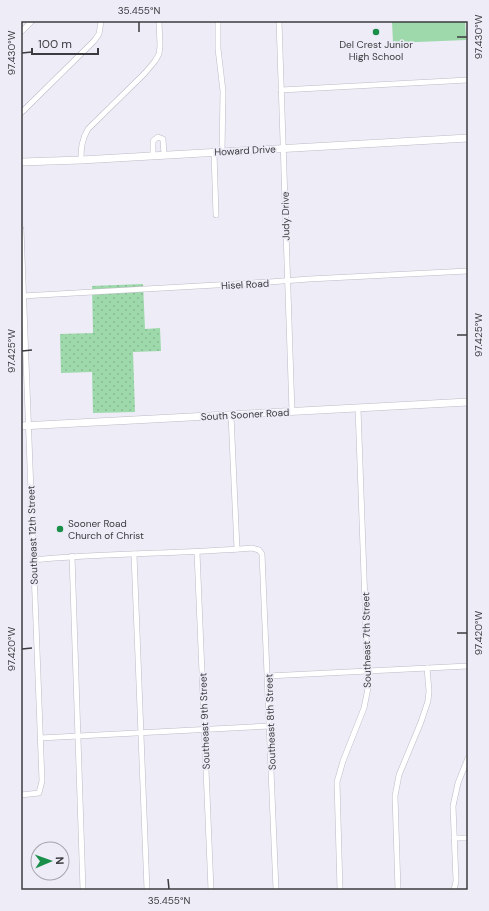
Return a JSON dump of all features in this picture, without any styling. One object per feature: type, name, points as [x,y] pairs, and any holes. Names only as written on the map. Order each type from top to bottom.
[{"type":"street","points":[[21,32],[32,21]]},
{"type":"street","points":[[21,113],[94,41],[99,34],[101,21]]},
{"type":"street","points":[[81,160],[81,144],[88,129],[145,73],[159,54],[159,21]]},
{"type":"street","points":[[218,21],[218,49],[223,91],[222,152]]},
{"type":"street","name":"Judy Drive","points":[[279,21],[292,412]]},
{"type":"street","points":[[282,90],[468,80]]},
{"type":"street","points":[[153,156],[153,141],[158,137],[163,140],[164,155]]},
{"type":"street","name":"Howard Drive","points":[[21,162],[81,160],[468,138]]},
{"type":"street","points":[[214,152],[216,216]]},
{"type":"street","name":"Southeast 12th Street","points":[[21,229],[25,426],[34,560],[42,781],[39,793],[21,795]]},
{"type":"street","name":"Hisel Road","points":[[22,296],[468,271]]},
{"type":"street","name":"South Sooner Road","points":[[25,426],[468,402]]},
{"type":"street","name":"Southeast 7th Street","points":[[340,890],[337,782],[343,761],[364,708],[368,688],[358,408]]},
{"type":"street","points":[[34,560],[72,556],[237,550],[231,415]]},
{"type":"street","name":"Southeast 8th Street","points":[[237,550],[252,548],[259,550],[262,554],[276,890]]},
{"type":"street","name":"Southeast 9th Street","points":[[197,552],[211,890]]},
{"type":"street","points":[[134,554],[147,890]]},
{"type":"street","points":[[72,556],[83,890]]},
{"type":"street","points":[[268,676],[468,666]]},
{"type":"street","points":[[398,890],[395,796],[399,775],[428,701],[429,691],[427,668]]},
{"type":"street","points":[[40,738],[270,726]]},
{"type":"street","points":[[454,890],[456,881],[453,813],[458,783],[468,758]]},
{"type":"street","points":[[454,838],[468,838]]},
{"type":"green space","points":[[392,21],[465,21],[466,40],[393,43]]},
{"type":"green space","points":[[143,284],[145,329],[160,328],[161,351],[133,352],[135,412],[93,413],[92,372],[61,373],[60,334],[93,333],[92,286]]},
{"type":"place","name":"Del Crest Junior High School","points":[[376,32]]},
{"type":"place","name":"Sooner Road Church of Christ","points":[[60,529]]}]
